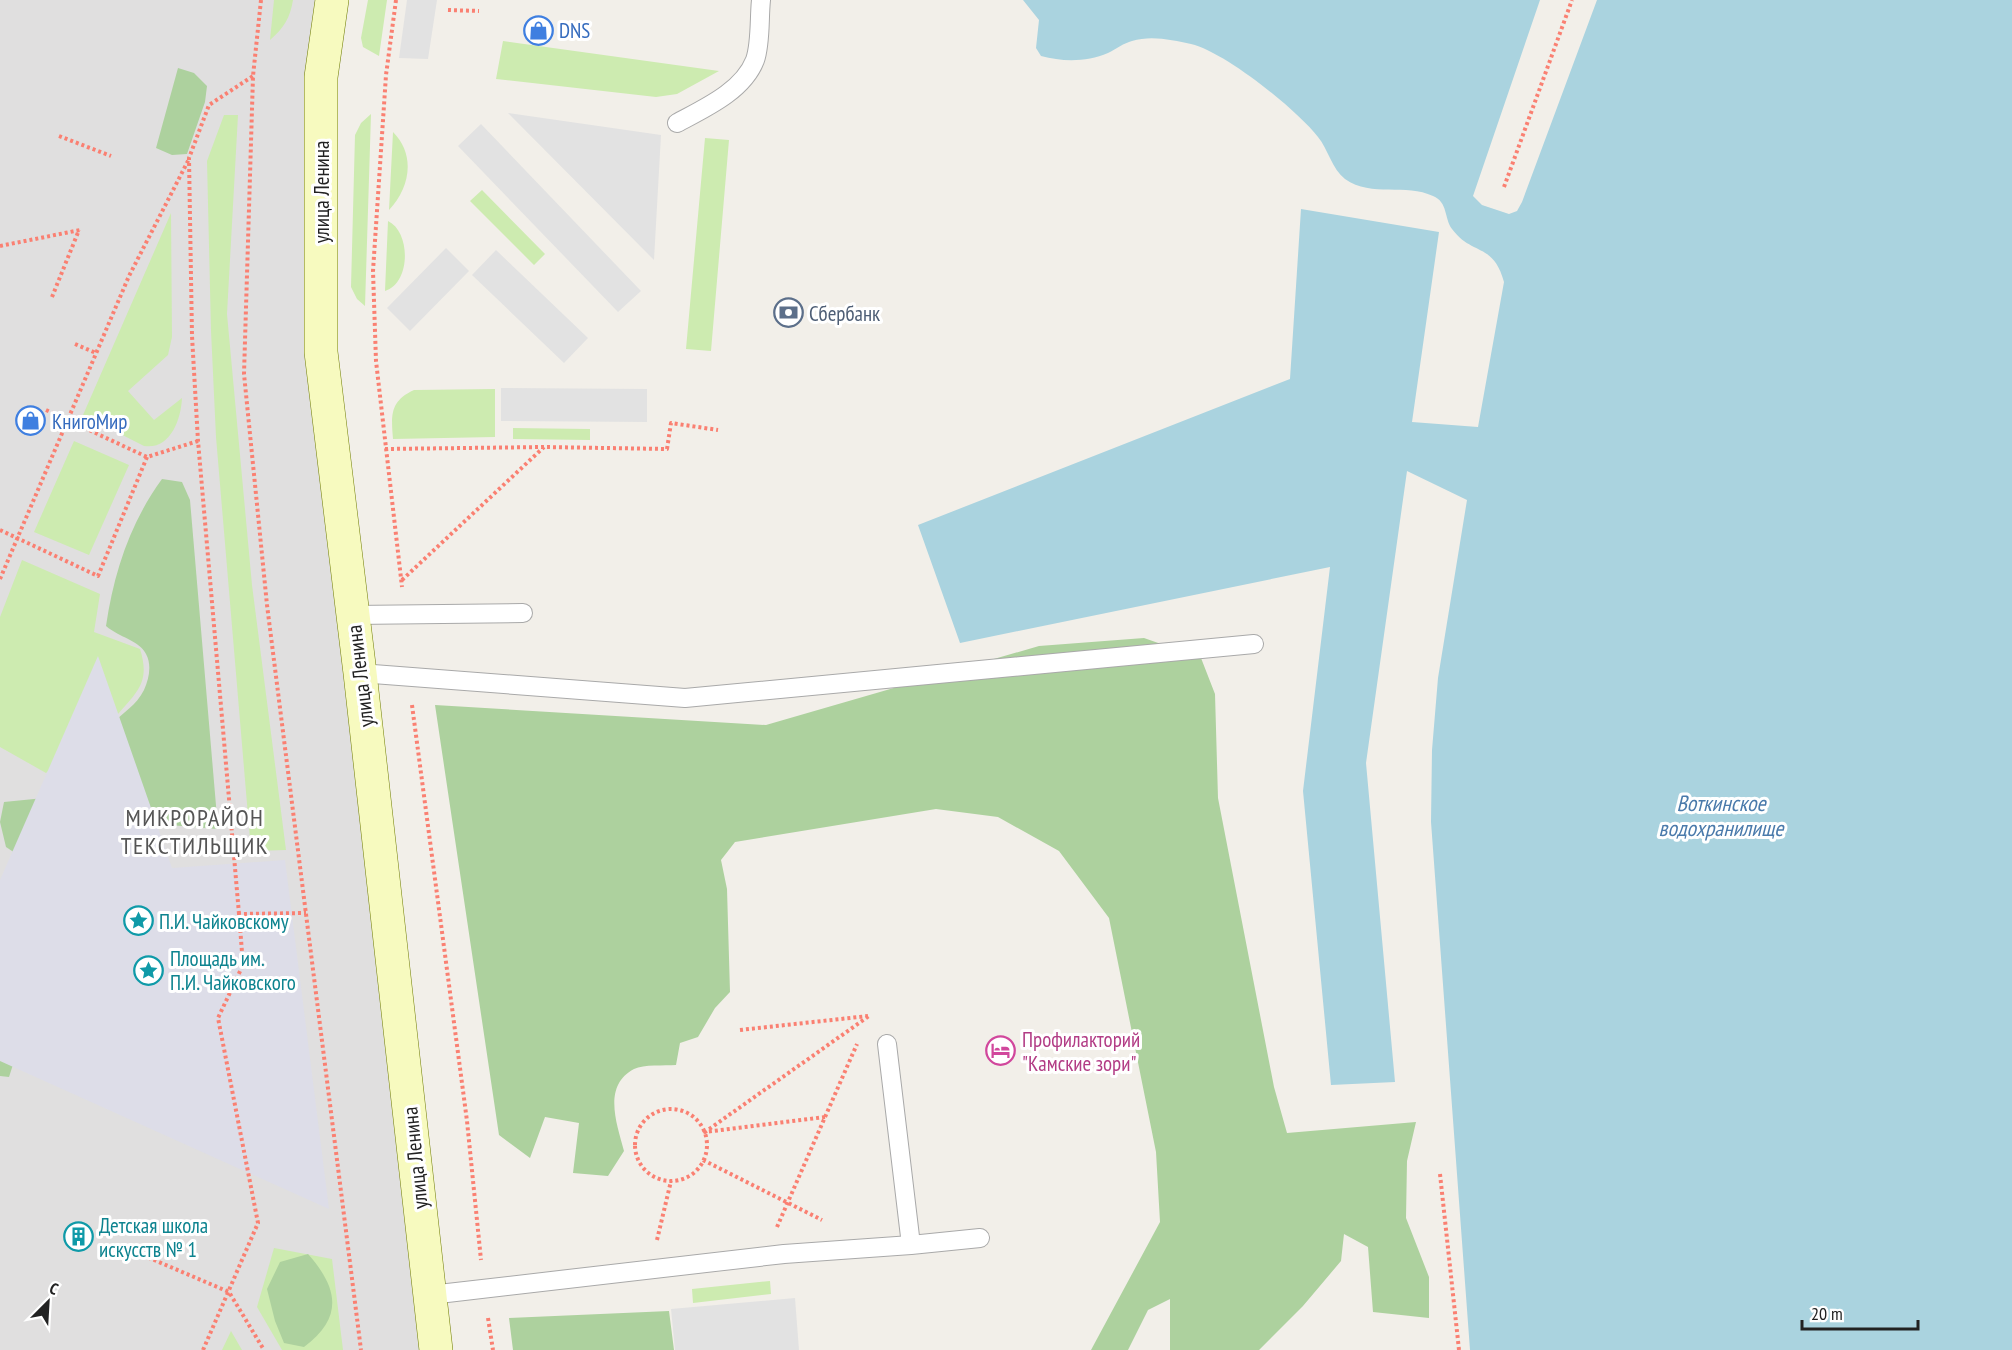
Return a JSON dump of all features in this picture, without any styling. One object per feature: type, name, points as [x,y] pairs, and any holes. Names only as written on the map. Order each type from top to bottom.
[{"type":"street","name":"улица Ленина","points":[[332,0],[321,77],[321,352],[360,673],[436,1350]]},
{"type":"lane","points":[[677,123],[712,105],[743,80],[755,59],[761,0]]},
{"type":"lane","points":[[353,615],[523,613]]},
{"type":"lane","points":[[360,673],[685,698],[1254,644]]},
{"type":"lane","points":[[887,1044],[911,1245]]},
{"type":"lane","points":[[430,1295],[764,1256],[981,1238]]},
{"type":"path","points":[[261,0],[253,76],[244,374],[267,605],[361,1350]]},
{"type":"path","points":[[1504,187],[1572,0]]},
{"type":"path","points":[[448,10],[479,11]]},
{"type":"path","points":[[0,579],[129,276],[189,158],[208,105],[253,76]]},
{"type":"path","points":[[59,135],[111,156]]},
{"type":"path","points":[[189,158],[192,336],[198,441],[243,965],[218,1018],[258,1223],[203,1350]]},
{"type":"path","points":[[0,246],[80,230],[52,297]]},
{"type":"path","points":[[75,344],[96,353]]},
{"type":"path","points":[[46,410],[147,457],[198,441]]},
{"type":"path","points":[[385,449],[544,447],[667,449],[671,423],[718,430]]},
{"type":"path","points":[[401,580],[544,447]]},
{"type":"path","points":[[0,530],[98,576],[147,457]]},
{"type":"path","points":[[239,914],[306,913]]},
{"type":"path","points":[[864,1026],[869,1016]]},
{"type":"path","points":[[740,1030],[869,1016]]},
{"type":"path","points":[[705,1132],[869,1016]]},
{"type":"path","points":[[764,1256],[860,1036]]},
{"type":"path","points":[[668,1109],[690,1114],[705,1132],[707,1143],[704,1160],[693,1173],[671,1180],[649,1173],[640,1163],[636,1152],[639,1128],[651,1116],[668,1109]]},
{"type":"path","points":[[705,1132],[825,1117]]},
{"type":"path","points":[[704,1160],[826,1222]]},
{"type":"path","points":[[1440,1174],[1459,1350]]},
{"type":"path","points":[[650,1270],[671,1180]]},
{"type":"path","points":[[126,1248],[229,1292],[264,1350]]},
{"type":"shaded area","points":[[0,0],[332,0],[321,352],[436,1350],[0,1350]]},
{"type":"shaded area","points":[[407,0],[437,0],[428,59],[399,58]]},
{"type":"shaded area","points":[[508,113],[661,135],[654,260]]},
{"type":"shaded area","points":[[481,124],[641,291],[618,312],[458,146]]},
{"type":"shaded area","points":[[446,248],[469,271],[410,331],[387,308]]},
{"type":"shaded area","points":[[496,250],[588,338],[564,363],[472,275]]},
{"type":"shaded area","points":[[501,388],[647,389],[647,422],[501,421]]},
{"type":"shaded area","name":"Площадь им. П.И. Чайковского","points":[[98,656],[172,868],[285,860],[329,1209],[0,1061],[0,880]]},
{"type":"shaded area","points":[[795,1298],[799,1350],[675,1350],[671,1309]]},
{"type":"green space","points":[[274,0],[293,0],[286,22],[270,40]]},
{"type":"green space","points":[[368,0],[387,0],[379,56],[363,47],[361,38]]},
{"type":"green space","points":[[503,41],[719,71],[677,94],[656,97],[496,79]]},
{"type":"green space","points":[[178,68],[194,73],[207,86],[205,102],[187,154],[172,155],[156,148]]},
{"type":"green space","points":[[371,114],[365,306],[357,299],[351,287],[355,135],[361,123]]},
{"type":"green space","points":[[224,115],[238,115],[227,314],[252,585],[286,850],[251,851],[216,437],[207,161]]},
{"type":"green space","points":[[393,132],[405,151],[408,171],[402,192],[389,210]]},
{"type":"green space","points":[[705,138],[729,140],[711,351],[686,349]]},
{"type":"green space","points":[[482,190],[545,254],[534,265],[470,201]]},
{"type":"green space","points":[[171,213],[172,337],[168,355],[128,391],[154,420],[182,398],[181,407],[176,424],[167,438],[153,446],[144,446],[83,415]]},
{"type":"green space","points":[[388,221],[401,235],[405,257],[400,278],[394,286],[385,291]]},
{"type":"green space","points":[[495,389],[495,437],[393,439],[392,416],[396,404],[414,390]]},
{"type":"green space","points":[[513,428],[590,429],[590,440],[513,439]]},
{"type":"green space","points":[[74,441],[129,465],[89,555],[34,532]]},
{"type":"green space","points":[[162,479],[182,482],[190,500],[218,829],[157,824],[121,830],[19,1046],[9,1077],[0,1076],[0,921],[30,863],[6,847],[0,822],[4,802],[54,797],[105,733],[133,705],[144,690],[149,672],[146,654],[139,645],[106,626],[109,606],[125,549],[141,513]]},
{"type":"green space","points":[[22,560],[100,594],[94,632],[140,649],[143,660],[141,684],[125,706],[118,714],[91,713],[78,745],[46,773],[0,747],[0,617]]},
{"type":"green space","points":[[1144,638],[1201,658],[1215,694],[1218,798],[1274,1087],[1287,1133],[1416,1122],[1407,1161],[1406,1218],[1429,1277],[1429,1318],[1373,1312],[1368,1247],[1344,1234],[1341,1261],[1303,1306],[1259,1350],[1170,1350],[1170,1299],[1148,1310],[1128,1350],[1091,1350],[1160,1222],[1156,1152],[1109,918],[1059,851],[998,817],[936,809],[735,842],[721,860],[727,889],[730,992],[715,1008],[698,1037],[680,1043],[676,1065],[638,1067],[624,1076],[618,1085],[614,1106],[624,1151],[608,1176],[573,1173],[579,1123],[545,1117],[530,1158],[499,1135],[435,705],[766,725],[1039,646]]},
{"type":"green space","points":[[274,1248],[332,1259],[343,1350],[282,1350],[257,1307]]},
{"type":"green space","points":[[308,1254],[326,1279],[332,1302],[331,1313],[326,1325],[304,1347],[284,1343],[275,1321],[267,1289],[280,1262]]},
{"type":"green space","points":[[770,1281],[771,1294],[693,1303],[692,1289]]},
{"type":"green space","points":[[669,1311],[674,1350],[513,1350],[509,1318]]},
{"type":"green space","points":[[231,1331],[242,1350],[222,1350]]},
{"type":"water","name":"Воткинское водохранилище","points":[[1023,0],[1540,0],[1473,196],[1482,205],[1509,214],[1517,211],[1522,202],[1597,0],[2012,0],[2012,1350],[1470,1350],[1431,822],[1432,750],[1438,678],[1467,500],[1407,471],[1366,763],[1395,1082],[1331,1085],[1303,791],[1330,567],[960,643],[918,525],[1290,379],[1301,209],[1439,232],[1412,422],[1478,427],[1504,282],[1494,261],[1467,243],[1452,229],[1438,199],[1423,192],[1366,188],[1345,179],[1308,125],[1277,97],[1222,58],[1191,44],[1154,38],[1132,41],[1100,56],[1083,59],[1066,60],[1041,56],[1036,48],[1039,20]]},
{"type":"place","name":"DNS","points":[[538,30]]},
{"type":"place","name":"Сбербанк","points":[[788,313]]},
{"type":"place","name":"КнигоМир","points":[[31,421]]},
{"type":"place","name":"П.И. Чайковскому","points":[[138,921]]},
{"type":"place","name":"Площадь им. П.И. Чайковского","points":[[149,970]]},
{"type":"place","name":"Профилакторий \"Камские зори\"","points":[[1001,1051]]},
{"type":"place","name":"Детская школа искусств № 1","points":[[78,1237]]},
{"type":"district","name":"МИКРОРАЙОН ТЕКСТИЛЬЩИК","points":[[195,831]]}]
